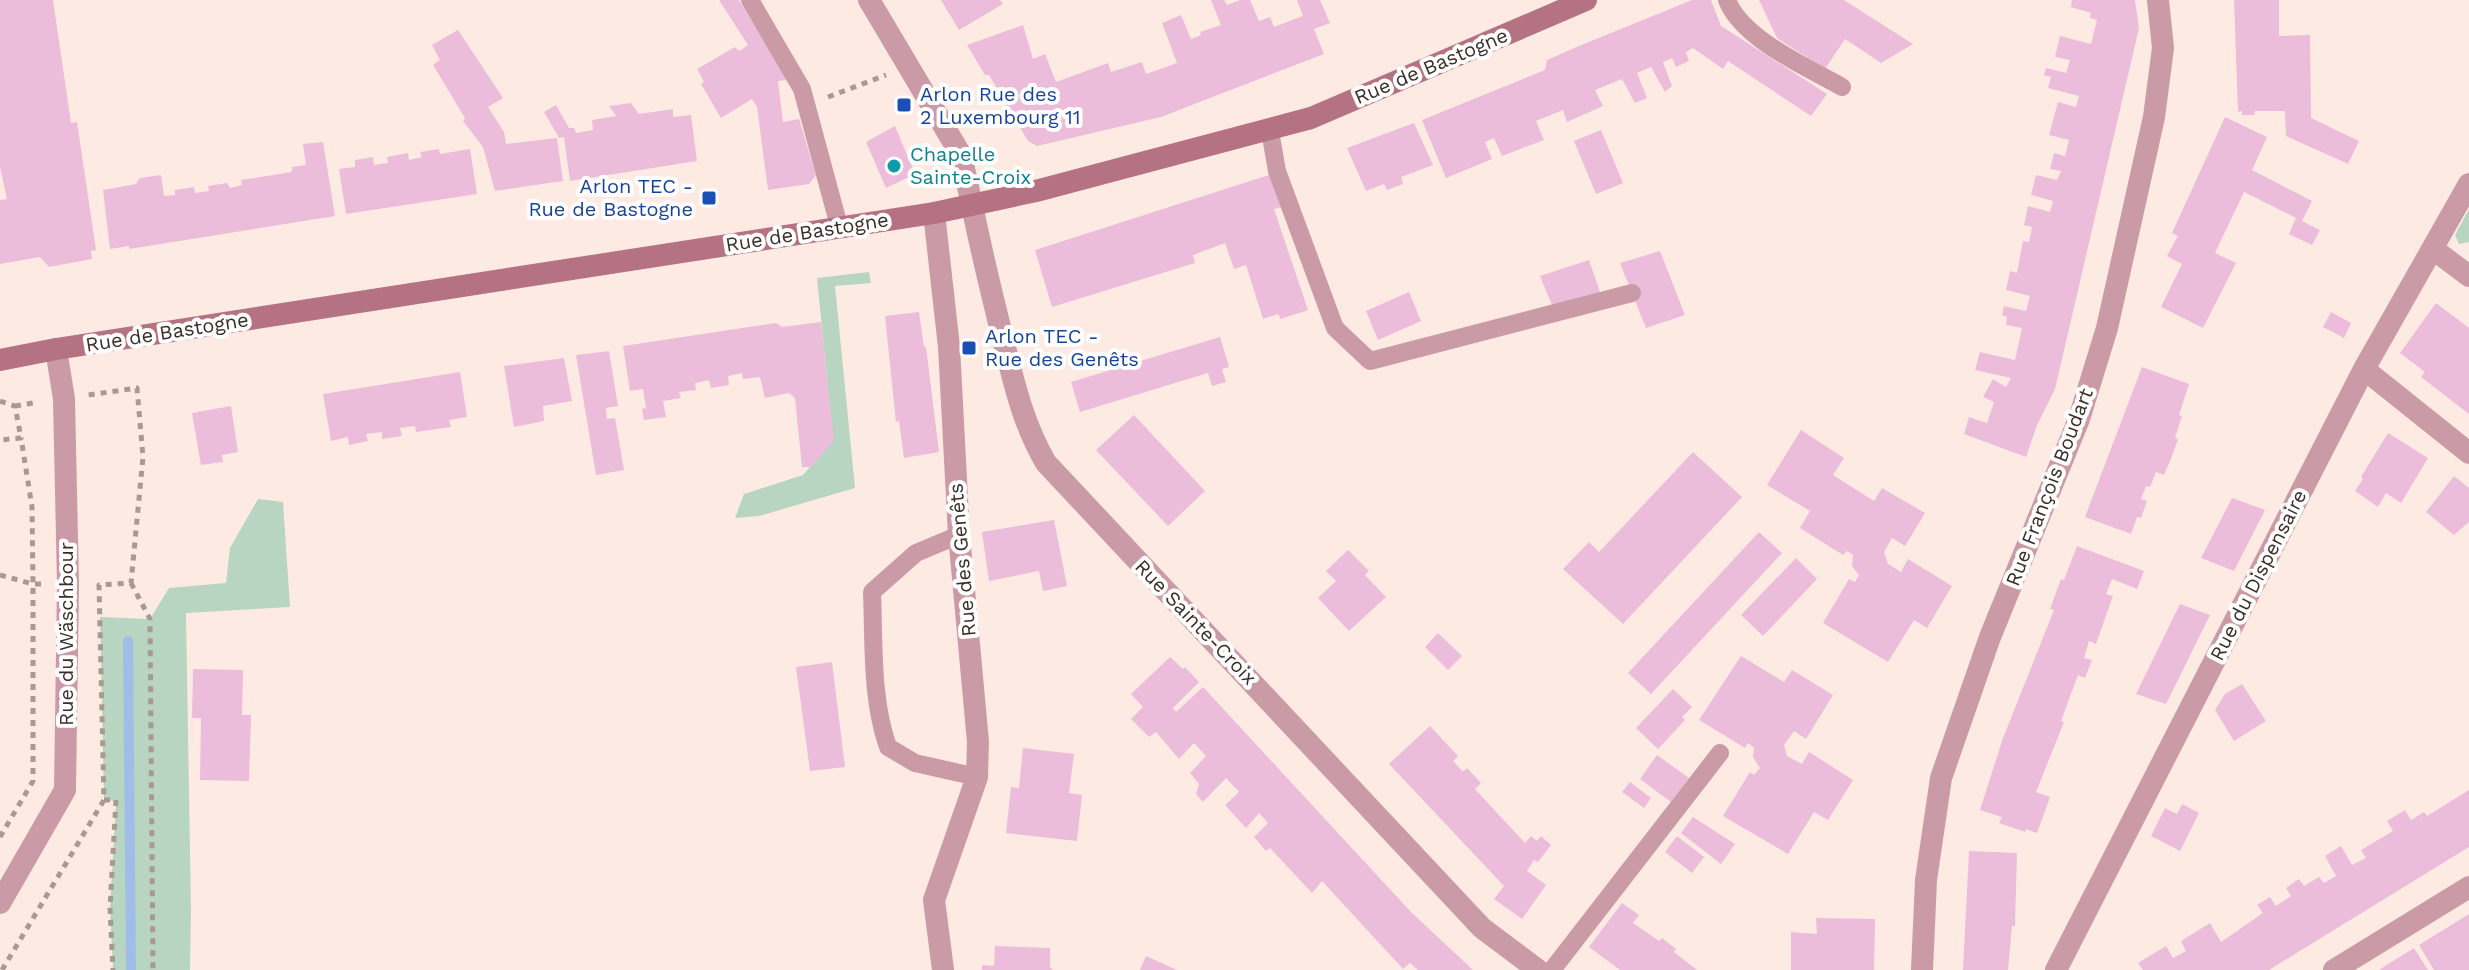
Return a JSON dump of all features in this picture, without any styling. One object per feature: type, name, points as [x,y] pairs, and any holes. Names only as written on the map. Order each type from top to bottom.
[{"type":"main road","name":"Rue de Bastogne","points":[[0,360],[934,213],[1036,191],[1311,118],[1586,0]]},
{"type":"street","name":"Rue Sainte-Croix","points":[[869,0],[961,155],[1018,401],[1030,438],[1046,463],[1482,928],[1538,970]]},
{"type":"street","name":"Rue François Boudart","points":[[1922,970],[1926,880],[1941,778],[1990,637],[2079,419],[2107,328],[2154,117],[2163,48],[2158,0]]},
{"type":"street","name":"Rue du Dispensaire","points":[[2056,970],[2364,369],[2469,184]]},
{"type":"street","name":"Rue des Genêts","points":[[934,213],[949,347],[959,535],[978,742],[977,777],[934,900],[943,970]]},
{"type":"street","points":[[2433,249],[2469,276]]},
{"type":"street","name":"Rue du Wäschbour","points":[[0,903],[65,790],[68,584],[64,399],[56,349]]},
{"type":"street","points":[[2364,369],[2469,453]]},
{"type":"street","points":[[2334,970],[2469,887]]},
{"type":"lane","points":[[750,0],[802,89],[839,226]]},
{"type":"lane","points":[[1727,0],[1732,13],[1767,44],[1842,87]]},
{"type":"lane","points":[[1270,131],[1277,171],[1335,328],[1370,361],[1632,293]]},
{"type":"lane","points":[[959,535],[916,553],[872,592],[874,653],[880,726],[888,747],[915,763],[977,777]]},
{"type":"lane","points":[[1552,970],[1720,753]]},
{"type":"path","points":[[807,105],[909,66]]},
{"type":"path","points":[[64,399],[137,388],[143,457],[131,583],[150,619],[153,970]]},
{"type":"path","points":[[0,401],[15,406],[21,438],[32,507],[33,584],[33,781],[0,837]]},
{"type":"path","points":[[0,440],[21,438]]},
{"type":"path","points":[[0,575],[33,584],[131,583]]},
{"type":"path","points":[[2,970],[104,800],[99,585]]},
{"type":"path","points":[[104,800],[116,800],[110,908],[113,970]]},
{"type":"green space","points":[[2469,209],[2469,242],[2459,244],[2455,235]]},
{"type":"green space","points":[[869,272],[871,283],[835,286],[855,488],[759,516],[735,518],[744,494],[803,475],[833,440],[817,278]]},
{"type":"green space","points":[[258,499],[283,502],[290,607],[186,613],[190,970],[113,970],[110,908],[116,801],[104,800],[100,617],[150,619],[169,588],[226,583],[230,548]]},
{"type":"building","points":[[0,0],[53,0],[71,123],[77,122],[96,250],[91,251],[92,259],[49,267],[40,257],[0,264],[0,200],[7,199],[0,167]]},
{"type":"building","points":[[719,0],[739,0],[788,80],[778,81],[783,122],[799,119],[816,175],[809,184],[768,190],[757,107],[752,99],[721,118],[701,84],[704,82],[697,69],[735,47],[739,51],[748,45]]},
{"type":"building","points":[[941,0],[1000,0],[1003,4],[959,30]]},
{"type":"building","points":[[1211,0],[1224,0],[1227,5],[1250,0],[1259,21],[1270,17],[1274,27],[1303,16],[1297,0],[1320,0],[1330,23],[1314,29],[1324,54],[1161,117],[1037,146],[1028,141],[989,75],[985,75],[967,45],[1023,25],[1033,59],[1045,54],[1056,82],[1108,63],[1111,72],[1142,62],[1146,74],[1177,63],[1162,23],[1181,15],[1191,39],[1201,35],[1200,32],[1221,25]]},
{"type":"building","points":[[1692,0],[1711,0],[1721,26],[1827,94],[1811,116],[1728,61],[1723,69],[1693,48],[1686,52],[1689,61],[1676,67],[1672,58],[1663,62],[1672,86],[1665,92],[1651,67],[1637,73],[1647,98],[1635,103],[1622,79],[1595,90],[1603,106],[1567,122],[1563,110],[1536,121],[1544,140],[1502,156],[1494,138],[1485,142],[1492,159],[1446,178],[1422,120],[1545,70],[1547,60]]},
{"type":"building","points":[[1759,0],[1844,0],[1913,44],[1881,63],[1845,39],[1825,69],[1777,38]]},
{"type":"building","points":[[2072,0],[2135,0],[2139,28],[2055,389],[2037,425],[2026,457],[1964,434],[1969,417],[1987,423],[1994,402],[1983,397],[1993,379],[2006,387],[2011,378],[1975,370],[1980,352],[2015,360],[2022,328],[2006,325],[2007,317],[2002,315],[2004,306],[2026,311],[2030,296],[2006,290],[2010,271],[2017,273],[2023,241],[2029,242],[2032,227],[2024,225],[2028,206],[2050,212],[2053,201],[2031,195],[2036,175],[2057,180],[2061,171],[2050,169],[2054,153],[2065,156],[2069,140],[2049,135],[2058,102],[2076,107],[2079,96],[2048,88],[2051,77],[2044,75],[2046,68],[2066,73],[2070,60],[2055,57],[2060,36],[2091,44],[2097,20],[2090,18],[2091,13],[2071,7]]},
{"type":"building","points":[[2234,0],[2279,0],[2279,36],[2310,35],[2311,118],[2359,141],[2348,164],[2286,136],[2285,111],[2255,111],[2254,115],[2238,112]]},
{"type":"building","points":[[458,30],[503,98],[488,107],[504,132],[506,144],[557,138],[563,181],[495,191],[483,147],[463,121],[465,118],[433,65],[440,60],[432,45]]},
{"type":"building","points":[[631,103],[639,114],[673,109],[673,117],[691,115],[697,161],[570,181],[564,137],[559,138],[544,112],[556,105],[569,128],[574,128],[576,133],[593,130],[592,120],[616,116],[609,106]]},
{"type":"building","points":[[2225,117],[2267,137],[2252,170],[2312,201],[2302,221],[2320,230],[2312,245],[2289,234],[2296,218],[2244,192],[2215,253],[2236,263],[2203,328],[2161,307],[2182,264],[2167,256],[2178,236],[2172,233]]},
{"type":"building","points":[[1414,123],[1433,165],[1401,177],[1403,184],[1387,190],[1384,184],[1366,191],[1347,148]]},
{"type":"building","name":"Chapelle Sainte-Croix","points":[[895,126],[915,174],[886,188],[866,142]]},
{"type":"building","points":[[1601,130],[1623,183],[1596,194],[1574,141]]},
{"type":"building","points":[[323,142],[335,216],[129,249],[129,246],[110,249],[103,190],[136,184],[140,178],[161,175],[164,196],[175,195],[175,190],[194,187],[195,193],[209,191],[208,186],[227,183],[230,188],[242,185],[241,180],[292,172],[292,167],[306,165],[303,144]]},
{"type":"building","points":[[439,149],[440,154],[470,149],[477,194],[346,214],[339,169],[355,167],[355,160],[373,157],[374,165],[388,163],[387,157],[408,153],[409,160],[422,157],[420,152]]},
{"type":"building","points":[[1272,174],[1283,207],[1274,209],[1308,310],[1281,319],[1278,314],[1263,319],[1246,265],[1234,269],[1225,243],[1193,255],[1195,263],[1052,307],[1035,250]]},
{"type":"building","points":[[1660,251],[1685,315],[1646,328],[1620,263]]},
{"type":"building","points":[[1589,260],[1601,295],[1554,310],[1540,276]]},
{"type":"building","points":[[1409,292],[1421,321],[1378,340],[1366,311]]},
{"type":"building","points":[[2436,303],[2469,328],[2469,414],[2421,377],[2425,372],[2400,353]]},
{"type":"building","points":[[919,312],[939,452],[904,458],[899,421],[896,422],[885,316]]},
{"type":"building","points":[[2331,312],[2351,323],[2344,338],[2323,327]]},
{"type":"building","points":[[821,322],[834,440],[811,467],[802,467],[795,398],[789,393],[765,398],[760,377],[743,379],[742,373],[728,376],[729,385],[711,388],[709,380],[695,383],[696,390],[679,392],[681,398],[663,401],[666,417],[644,420],[643,389],[630,391],[623,346],[776,323],[782,327]]},
{"type":"building","points":[[1220,337],[1229,367],[1222,369],[1226,382],[1212,386],[1208,373],[1080,412],[1071,382]]},
{"type":"building","points":[[609,351],[618,406],[606,408],[607,419],[615,418],[624,470],[596,475],[576,355]]},
{"type":"building","points":[[564,358],[572,401],[543,406],[544,421],[514,427],[504,366]]},
{"type":"building","points":[[2142,367],[2189,384],[2179,415],[2182,416],[2175,438],[2178,439],[2171,459],[2164,475],[2156,472],[2150,487],[2146,486],[2141,499],[2147,501],[2131,534],[2085,517]]},
{"type":"building","points":[[460,372],[467,417],[449,420],[451,427],[416,432],[415,426],[400,428],[402,436],[382,439],[382,432],[366,434],[368,441],[349,445],[348,437],[331,441],[323,394]]},
{"type":"building","points":[[231,406],[238,452],[222,455],[223,462],[201,465],[192,413]]},
{"type":"building","points":[[1134,415],[1205,491],[1168,526],[1096,450]]},
{"type":"building","points":[[1801,430],[1844,458],[1833,475],[1874,501],[1882,488],[1925,513],[1905,546],[1892,538],[1884,552],[1888,564],[1901,572],[1908,559],[1952,586],[1927,628],[1914,620],[1888,662],[1823,623],[1849,579],[1855,582],[1859,575],[1852,566],[1853,555],[1847,551],[1843,555],[1800,528],[1810,511],[1767,485]]},
{"type":"building","points":[[2388,433],[2428,458],[2401,503],[2386,493],[2378,507],[2355,491]]},
{"type":"building","points":[[1693,452],[1742,497],[1623,624],[1563,569],[1589,542],[1599,552]]},
{"type":"building","points":[[2454,476],[2469,488],[2469,522],[2454,535],[2426,512]]},
{"type":"building","points":[[2232,498],[2265,510],[2234,571],[2201,558]]},
{"type":"building","points":[[1054,520],[1067,586],[1043,591],[1039,571],[989,581],[982,532]]},
{"type":"building","points":[[1759,532],[1782,553],[1651,694],[1628,673]]},
{"type":"building","points":[[2077,546],[2144,571],[2137,589],[2112,579],[2106,594],[2113,596],[2096,644],[2089,641],[2084,658],[2092,660],[2085,678],[2078,675],[2061,721],[2064,722],[2036,792],[2050,797],[2037,833],[2026,829],[2025,832],[1999,823],[2002,817],[1980,810],[2003,738],[2054,610],[2050,609],[2061,579],[2064,580]]},
{"type":"building","points":[[1348,550],[1369,571],[1365,575],[1386,597],[1349,631],[1318,598],[1336,581],[1326,571]]},
{"type":"building","points":[[1796,558],[1817,579],[1763,636],[1741,615]]},
{"type":"building","points":[[2180,604],[2210,615],[2166,704],[2136,694]]},
{"type":"building","points":[[1438,633],[1462,656],[1448,670],[1425,647]]},
{"type":"building","points":[[1741,656],[1784,682],[1792,670],[1833,695],[1806,739],[1794,731],[1784,745],[1787,756],[1802,764],[1809,752],[1853,780],[1828,820],[1814,812],[1788,854],[1723,816],[1750,772],[1754,775],[1760,768],[1753,757],[1754,748],[1748,743],[1745,748],[1699,720]]},
{"type":"building","points":[[1170,657],[1199,682],[1173,708],[1176,712],[1203,687],[1411,912],[1473,970],[1418,970],[1410,963],[1403,969],[1322,881],[1312,893],[1270,848],[1266,851],[1254,837],[1268,823],[1259,813],[1246,828],[1225,805],[1239,792],[1226,778],[1203,802],[1196,794],[1199,784],[1190,773],[1206,756],[1194,743],[1179,759],[1156,732],[1149,737],[1131,719],[1143,707],[1131,694]]},
{"type":"building","points":[[832,662],[845,767],[810,771],[796,667]]},
{"type":"building","points":[[193,669],[243,670],[242,715],[251,715],[249,781],[200,780],[201,718],[192,718]]},
{"type":"building","points":[[2242,684],[2266,721],[2234,741],[2215,710],[2225,694]]},
{"type":"building","points":[[1673,689],[1692,707],[1682,717],[1685,720],[1658,749],[1636,728]]},
{"type":"building","points":[[1430,726],[1458,756],[1453,761],[1463,772],[1467,768],[1481,783],[1475,789],[1525,843],[1531,836],[1537,841],[1541,836],[1551,845],[1527,871],[1546,885],[1522,919],[1494,899],[1504,886],[1389,764]]},
{"type":"building","points":[[1023,748],[1074,754],[1069,793],[1082,795],[1077,841],[1006,833],[1011,787],[1019,788]]},
{"type":"building","points":[[1657,755],[1689,778],[1671,802],[1640,779]]},
{"type":"building","points":[[1630,782],[1651,798],[1644,808],[1622,792]]},
{"type":"building","points":[[2469,790],[2469,847],[2269,970],[2143,970],[2138,963],[2166,946],[2173,958],[2186,951],[2181,941],[2210,923],[2221,942],[2263,913],[2257,905],[2270,897],[2276,906],[2291,896],[2286,888],[2299,879],[2304,886],[2319,877],[2324,883],[2336,876],[2325,856],[2341,846],[2352,865],[2366,858],[2361,850],[2393,831],[2387,821],[2405,810],[2411,820],[2424,812],[2427,816]]},
{"type":"building","points":[[2182,804],[2199,813],[2180,851],[2151,836],[2165,808],[2177,814]]},
{"type":"building","points":[[1693,817],[1735,844],[1721,864],[1681,833]]},
{"type":"building","points":[[1677,836],[1704,857],[1692,873],[1665,852]]},
{"type":"building","points":[[1969,851],[2017,853],[2015,926],[2012,926],[2008,970],[1963,970]]},
{"type":"building","points":[[1622,903],[1639,915],[1633,923],[1659,941],[1662,938],[1697,970],[1620,970],[1589,947]]},
{"type":"building","points":[[2469,914],[2469,970],[2434,970],[2419,945]]},
{"type":"building","points":[[1816,918],[1875,919],[1874,970],[1791,970],[1791,932],[1817,934]]},
{"type":"building","points":[[995,946],[1050,948],[1050,967],[1053,970],[982,970],[982,965],[994,966]]},
{"type":"building","points":[[2414,948],[2428,970],[2379,970],[2385,966]]},
{"type":"building","points":[[1146,956],[1177,970],[1140,970]]},
{"type":"waterway","points":[[128,641],[131,970]]},
{"type":"place","name":"Arlon Rue des 2 Luxembourg 11","points":[[904,105]]},
{"type":"place","name":"Chapelle Sainte-Croix","points":[[894,166]]},
{"type":"place","name":"Arlon TEC - Rue de Bastogne","points":[[709,198]]},
{"type":"place","name":"Arlon TEC - Rue des Genêts","points":[[969,348]]}]
